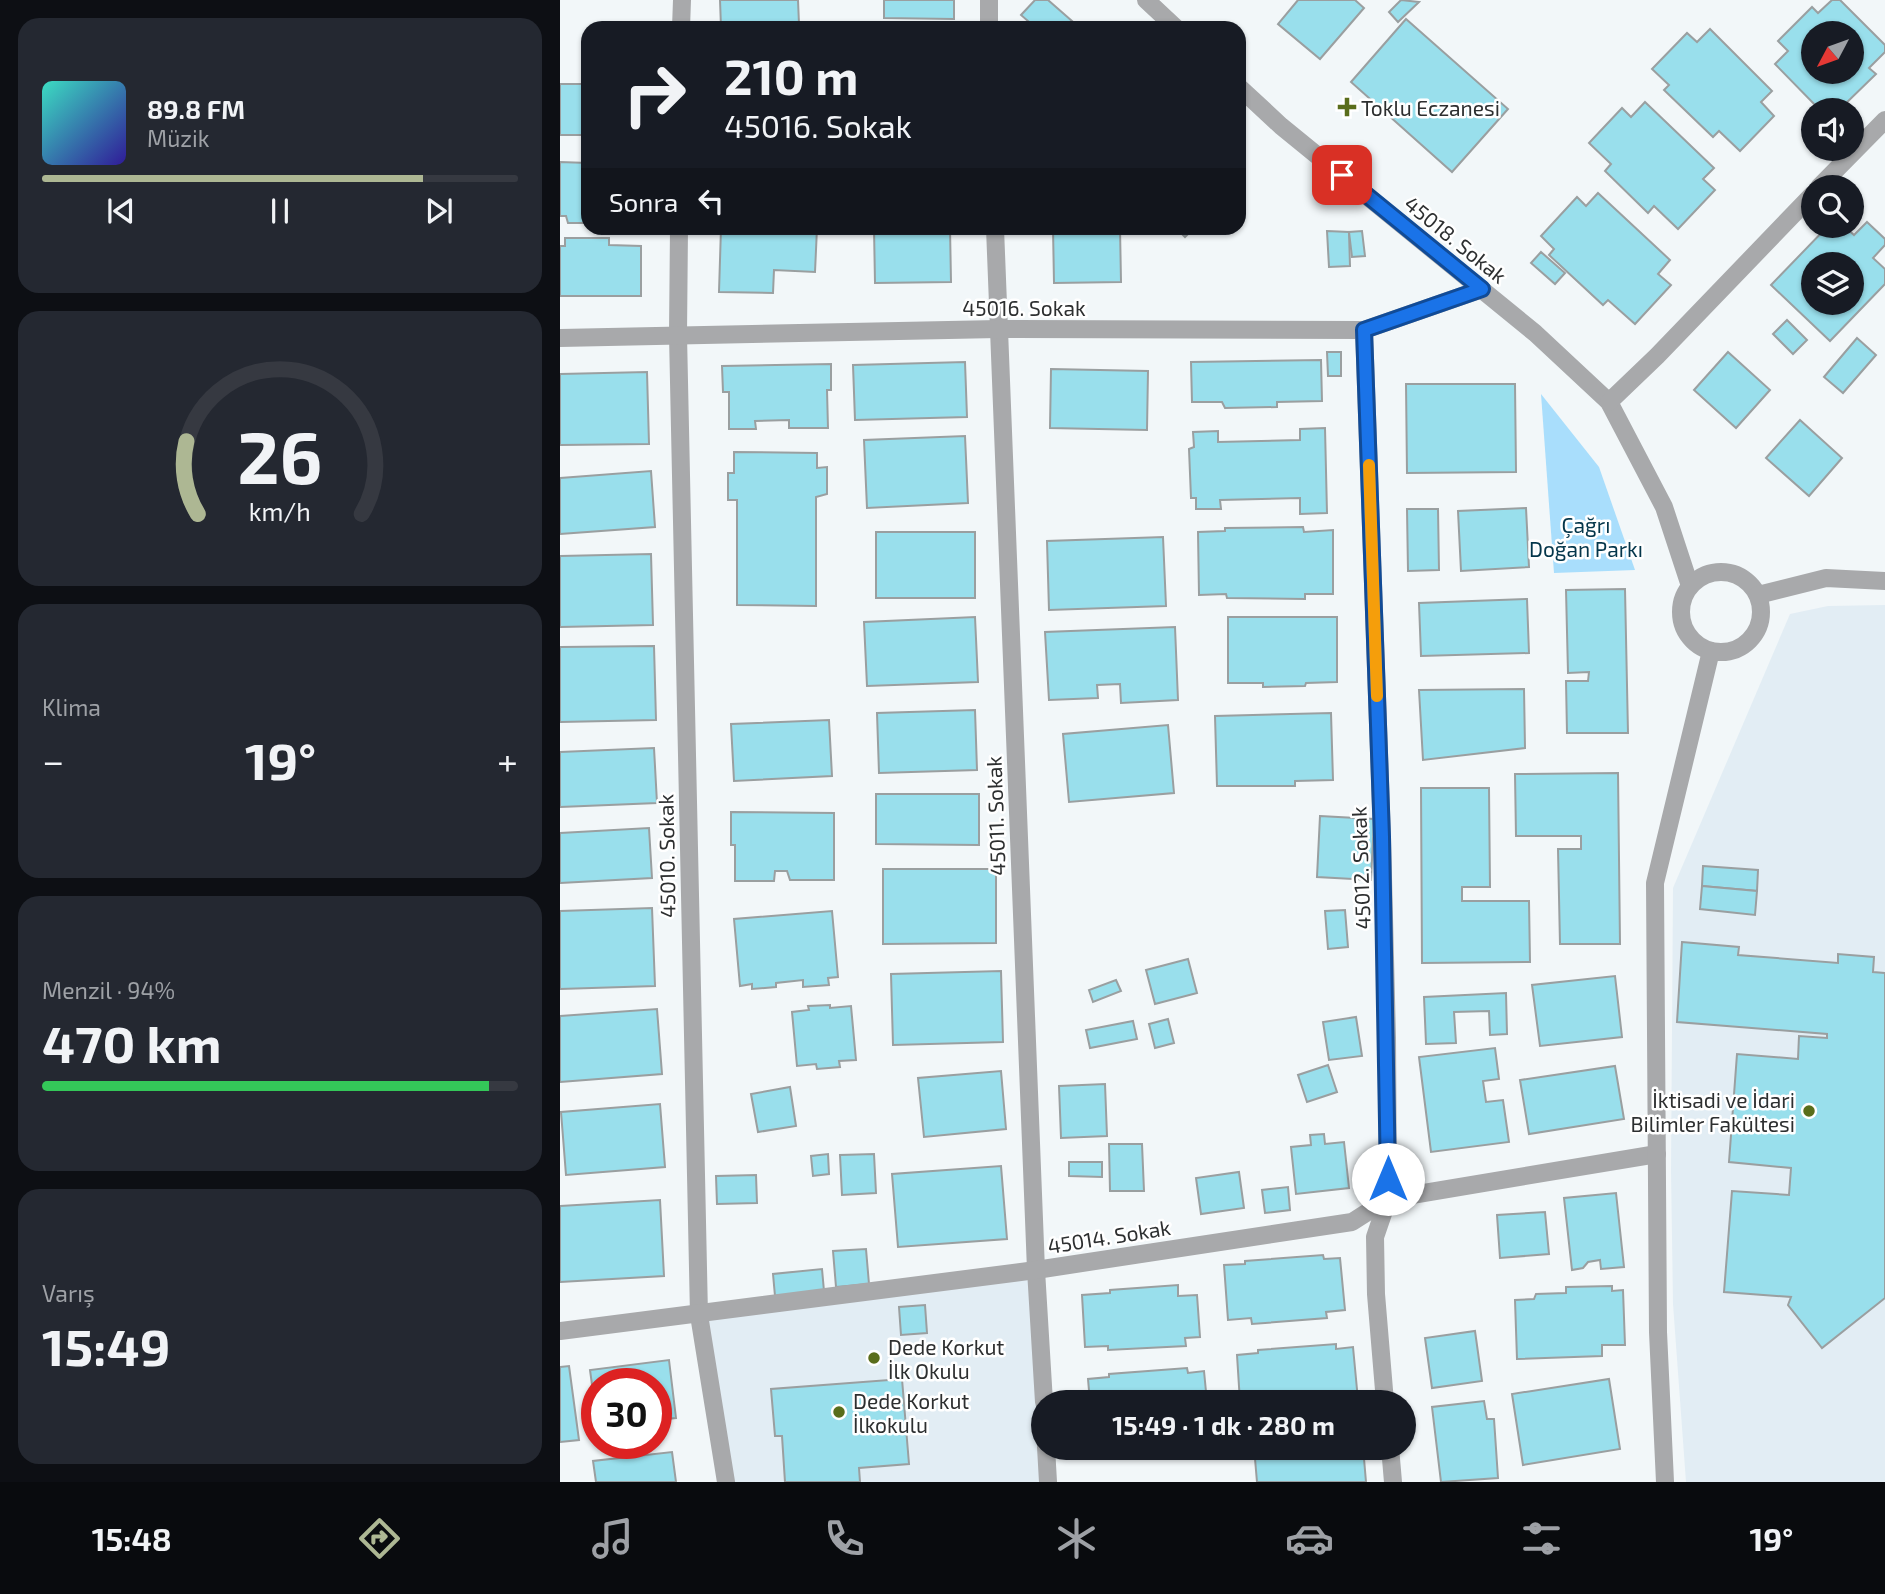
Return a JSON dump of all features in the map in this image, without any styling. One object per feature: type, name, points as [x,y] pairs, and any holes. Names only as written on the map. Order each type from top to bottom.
[{"type":"street","points":[[681,21],[682,0]]},
{"type":"street","points":[[989,0],[989,21]]},
{"type":"street","points":[[1146,0],[1168,21]]},
{"type":"street","name":"45018. Sokak","points":[[1246,93],[1282,126],[1535,333],[1609,402],[1664,507],[1690,586]]},
{"type":"street","points":[[1831,175],[1885,120]]},
{"type":"street","points":[[1609,402],[1801,206]]},
{"type":"street","name":"45010. Sokak","points":[[679,235],[678,335],[699,1315],[726,1482]]},
{"type":"street","name":"45011. Sokak","points":[[995,235],[1043,1390]]},
{"type":"street","name":"45016. Sokak","points":[[560,338],[998,329],[1364,330],[1482,289]]},
{"type":"street","name":"45012. Sokak","points":[[1364,330],[1382,837],[1388,1199],[1375,1237],[1376,1294],[1384,1390]]},
{"type":"street","points":[[1726,571],[1739,575],[1750,583],[1758,595],[1762,607],[1761,620],[1748,643],[1737,650],[1710,652],[1688,636],[1682,624],[1683,597],[1700,577],[1713,572],[1726,571]]},
{"type":"street","points":[[1758,595],[1826,578],[1885,581]]},
{"type":"street","points":[[1665,1482],[1658,1332],[1655,883],[1710,652]]},
{"type":"street","name":"45014. Sokak","points":[[560,1331],[1037,1270],[1352,1222],[1388,1199],[1657,1154]]},
{"type":"street","points":[[1047,1460],[1048,1482]]},
{"type":"street","points":[[1391,1460],[1393,1482]]},
{"type":"shaded area","points":[[1885,605],[1885,1482],[1686,1482],[1673,1304],[1673,888],[1790,614],[1828,606]]},
{"type":"shaded area","name":"Dede Korkut İlk Okulu","points":[[1036,1270],[1041,1390],[1031,1390],[1031,1460],[1045,1460],[1048,1482],[726,1482],[699,1315]]},
{"type":"green space","name":"Çağrı Doğan Parkı","points":[[1541,394],[1599,467],[1635,570],[1554,573]]},
{"type":"building","points":[[720,0],[798,0],[799,21],[721,21]]},
{"type":"building","points":[[884,0],[954,0],[954,19],[884,18]]},
{"type":"building","points":[[1035,0],[1048,0],[1072,21],[1028,21],[1021,15]]},
{"type":"building","points":[[1298,0],[1355,0],[1364,8],[1320,59],[1278,24]]},
{"type":"building","points":[[1401,0],[1419,2],[1398,22],[1389,12]]},
{"type":"building","points":[[1832,0],[1840,0],[1861,21],[1801,21],[1801,84],[1864,84],[1864,24],[1885,45],[1885,52],[1869,68],[1876,74],[1851,98],[1808,98],[1775,64],[1788,51],[1778,41],[1812,7],[1818,13]]},
{"type":"building","points":[[1406,19],[1508,109],[1452,172],[1351,82]]},
{"type":"building","points":[[1710,29],[1772,91],[1761,102],[1774,116],[1740,151],[1719,131],[1713,137],[1664,90],[1669,85],[1652,69],[1687,33],[1697,42]]},
{"type":"building","points":[[560,84],[581,84],[581,135],[560,135]]},
{"type":"building","points":[[1645,102],[1714,168],[1703,179],[1715,190],[1678,229],[1654,206],[1648,213],[1605,171],[1611,164],[1589,143],[1622,108],[1631,117]]},
{"type":"building","points":[[560,162],[581,163],[581,223],[568,223],[566,216],[560,216]]},
{"type":"building","points":[[1598,193],[1670,260],[1658,274],[1671,285],[1635,324],[1608,300],[1603,305],[1549,255],[1554,249],[1541,236],[1577,197],[1586,206]]},
{"type":"building","points":[[1867,222],[1885,239],[1885,245],[1873,258],[1885,269],[1885,284],[1864,306],[1864,252],[1803,252],[1816,238],[1864,238],[1864,225]]},
{"type":"building","points":[[1327,231],[1349,232],[1350,266],[1329,267]]},
{"type":"building","points":[[1362,231],[1365,256],[1352,257],[1349,232]]},
{"type":"building","points":[[721,235],[817,235],[815,272],[774,270],[773,293],[719,292]]},
{"type":"building","points":[[874,235],[950,235],[951,282],[875,283]]},
{"type":"building","points":[[1053,235],[1120,235],[1121,282],[1054,283]]},
{"type":"building","points":[[565,238],[609,238],[609,245],[641,246],[641,296],[560,296],[560,246],[565,246]]},
{"type":"building","points":[[1541,252],[1565,273],[1555,284],[1531,263]]},
{"type":"building","points":[[1801,254],[1801,313],[1771,285]]},
{"type":"building","points":[[1803,315],[1855,315],[1830,341]]},
{"type":"building","points":[[1787,320],[1807,340],[1793,354],[1773,334]]},
{"type":"building","points":[[1857,338],[1876,355],[1843,393],[1824,377]]},
{"type":"building","points":[[1327,352],[1341,352],[1341,376],[1328,376]]},
{"type":"building","points":[[1728,352],[1770,390],[1736,428],[1694,390]]},
{"type":"building","points":[[1321,360],[1322,401],[1277,402],[1277,407],[1225,408],[1222,402],[1192,402],[1191,362]]},
{"type":"building","points":[[965,362],[967,417],[855,420],[853,365]]},
{"type":"building","points":[[831,364],[831,390],[827,390],[828,428],[789,428],[789,420],[755,421],[756,429],[729,429],[729,392],[723,392],[722,366]]},
{"type":"building","points":[[1051,369],[1148,371],[1147,430],[1050,428]]},
{"type":"building","points":[[647,372],[649,444],[560,445],[560,374]]},
{"type":"building","points":[[1406,384],[1515,384],[1516,472],[1407,473]]},
{"type":"building","points":[[1800,420],[1842,458],[1809,496],[1766,458]]},
{"type":"building","points":[[1325,428],[1327,513],[1300,514],[1300,498],[1220,500],[1221,509],[1196,509],[1196,498],[1191,498],[1189,449],[1194,447],[1193,432],[1218,431],[1218,442],[1300,440],[1300,429]]},
{"type":"building","points":[[965,436],[968,503],[867,508],[864,440]]},
{"type":"building","points":[[734,452],[817,453],[817,468],[827,467],[827,494],[816,497],[816,606],[737,605],[737,500],[728,500],[728,473],[734,473]]},
{"type":"building","points":[[651,471],[655,527],[560,534],[560,478]]},
{"type":"building","points":[[1526,508],[1529,567],[1461,571],[1458,511]]},
{"type":"building","points":[[1407,509],[1438,509],[1439,570],[1408,571]]},
{"type":"building","points":[[1303,527],[1304,532],[1333,530],[1333,594],[1305,594],[1305,599],[1199,595],[1198,532],[1225,531],[1225,528]]},
{"type":"building","points":[[876,532],[975,532],[975,598],[876,598]]},
{"type":"building","points":[[1163,537],[1166,606],[1049,610],[1047,541]]},
{"type":"building","points":[[651,554],[653,625],[560,627],[560,556]]},
{"type":"building","points":[[1625,589],[1628,733],[1567,733],[1566,681],[1588,681],[1589,672],[1568,673],[1566,590]]},
{"type":"building","points":[[1527,599],[1529,653],[1421,656],[1419,603]]},
{"type":"building","points":[[975,617],[978,682],[867,686],[864,622]]},
{"type":"building","points":[[1228,617],[1337,617],[1337,682],[1263,687],[1263,683],[1228,683]]},
{"type":"building","points":[[1175,627],[1178,700],[1121,703],[1120,684],[1097,685],[1098,698],[1049,700],[1045,632]]},
{"type":"building","points":[[654,646],[656,720],[560,722],[560,647]]},
{"type":"building","points":[[1524,689],[1525,748],[1423,760],[1419,690]]},
{"type":"building","points":[[975,710],[977,770],[879,773],[877,713]]},
{"type":"building","points":[[1331,713],[1333,780],[1295,781],[1295,786],[1217,786],[1215,716]]},
{"type":"building","points":[[829,720],[832,776],[734,781],[731,724]]},
{"type":"building","points":[[1168,725],[1174,793],[1069,802],[1063,734]]},
{"type":"building","points":[[654,748],[657,803],[560,807],[560,752]]},
{"type":"building","points":[[1618,773],[1620,944],[1560,944],[1558,849],[1581,849],[1581,836],[1516,836],[1515,774]]},
{"type":"building","points":[[1421,788],[1489,788],[1490,887],[1462,887],[1462,901],[1529,901],[1530,962],[1422,963]]},
{"type":"building","points":[[876,794],[979,794],[979,845],[876,844]]},
{"type":"building","points":[[731,812],[834,813],[834,880],[790,880],[787,871],[775,871],[774,881],[735,881]]},
{"type":"building","points":[[1320,816],[1374,819],[1371,880],[1317,877]]},
{"type":"building","points":[[649,828],[652,878],[560,883],[560,833]]},
{"type":"building","points":[[1703,866],[1758,870],[1757,891],[1702,886]]},
{"type":"building","points":[[883,869],[996,869],[996,943],[883,944]]},
{"type":"building","points":[[1702,886],[1757,891],[1755,915],[1700,909]]},
{"type":"building","points":[[652,908],[655,986],[560,989],[560,911]]},
{"type":"building","points":[[1345,910],[1348,947],[1328,949],[1325,911]]},
{"type":"building","points":[[832,911],[838,977],[828,978],[829,985],[803,987],[803,980],[776,983],[776,987],[752,989],[752,984],[740,986],[734,919]]},
{"type":"building","name":"İktisadi ve İdari Bilimler Fakültesi","points":[[1682,942],[1739,947],[1738,955],[1838,963],[1838,954],[1874,957],[1873,972],[1885,973],[1885,1298],[1822,1348],[1788,1305],[1791,1297],[1724,1292],[1732,1191],[1789,1195],[1791,1168],[1729,1162],[1737,1054],[1798,1059],[1799,1036],[1827,1038],[1827,1034],[1677,1022]]},
{"type":"building","points":[[1188,959],[1197,993],[1155,1004],[1146,970]]},
{"type":"building","points":[[1001,971],[1003,1042],[893,1045],[891,974]]},
{"type":"building","points":[[1615,976],[1622,1037],[1540,1046],[1532,985]]},
{"type":"building","points":[[1116,980],[1121,991],[1093,1002],[1089,990]]},
{"type":"building","points":[[1506,993],[1507,1034],[1490,1035],[1489,1011],[1454,1012],[1456,1043],[1426,1044],[1424,997]]},
{"type":"building","points":[[830,1005],[830,1008],[851,1006],[856,1060],[839,1061],[840,1067],[817,1069],[816,1064],[797,1066],[792,1012],[809,1010],[808,1006]]},
{"type":"building","points":[[657,1009],[662,1074],[560,1082],[560,1016]]},
{"type":"building","points":[[1356,1017],[1362,1056],[1329,1060],[1323,1022]]},
{"type":"building","points":[[1168,1019],[1174,1043],[1155,1048],[1149,1024]]},
{"type":"building","points":[[1133,1021],[1137,1039],[1090,1048],[1086,1030]]},
{"type":"building","points":[[1495,1048],[1499,1079],[1483,1081],[1486,1102],[1503,1100],[1509,1142],[1431,1152],[1419,1057]]},
{"type":"building","points":[[1328,1065],[1337,1092],[1307,1102],[1298,1075]]},
{"type":"building","points":[[1615,1066],[1624,1119],[1529,1134],[1520,1080]]},
{"type":"building","points":[[1001,1071],[1006,1129],[924,1137],[918,1078]]},
{"type":"building","points":[[1105,1084],[1107,1136],[1061,1138],[1059,1086]]},
{"type":"building","points":[[790,1087],[796,1126],[758,1132],[751,1094]]},
{"type":"building","points":[[660,1104],[665,1167],[566,1175],[561,1112]]},
{"type":"building","points":[[1324,1134],[1325,1144],[1344,1142],[1349,1188],[1296,1194],[1291,1147],[1311,1145],[1310,1135]]},
{"type":"building","points":[[1109,1144],[1142,1144],[1144,1191],[1110,1191]]},
{"type":"building","points":[[828,1154],[829,1174],[813,1176],[811,1156]]},
{"type":"building","points":[[874,1154],[876,1193],[842,1195],[840,1155]]},
{"type":"building","points":[[1069,1162],[1102,1162],[1102,1177],[1069,1176]]},
{"type":"building","points":[[1001,1166],[1007,1239],[898,1247],[892,1174]]},
{"type":"building","points":[[1239,1172],[1244,1208],[1201,1214],[1196,1178]]},
{"type":"building","points":[[756,1175],[757,1203],[717,1204],[716,1176]]},
{"type":"building","points":[[1288,1187],[1290,1210],[1265,1213],[1262,1190]]},
{"type":"building","points":[[1616,1193],[1624,1267],[1601,1269],[1600,1260],[1588,1262],[1583,1268],[1572,1270],[1564,1198]]},
{"type":"building","points":[[660,1200],[664,1276],[560,1282],[560,1206]]},
{"type":"building","points":[[1545,1212],[1549,1254],[1500,1258],[1497,1215]]},
{"type":"building","points":[[866,1249],[869,1284],[836,1287],[833,1251]]},
{"type":"building","points":[[1323,1255],[1324,1259],[1340,1258],[1345,1310],[1326,1312],[1327,1318],[1252,1324],[1251,1318],[1228,1320],[1224,1265]]},
{"type":"building","points":[[822,1269],[824,1291],[775,1296],[773,1274]]},
{"type":"building","points":[[1178,1285],[1178,1296],[1197,1295],[1200,1337],[1185,1338],[1186,1346],[1108,1350],[1108,1346],[1085,1347],[1082,1295]]},
{"type":"building","points":[[1612,1286],[1612,1291],[1623,1290],[1625,1345],[1602,1345],[1602,1356],[1517,1359],[1515,1300],[1534,1299],[1536,1294],[1566,1293],[1566,1287]]},
{"type":"building","points":[[925,1305],[927,1333],[901,1335],[899,1307]]},
{"type":"building","points":[[1475,1331],[1482,1381],[1432,1388],[1425,1338]]},
{"type":"building","points":[[1336,1344],[1336,1349],[1353,1347],[1357,1390],[1239,1390],[1237,1355],[1258,1353],[1258,1350]]},
{"type":"building","points":[[669,1360],[670,1368],[606,1368]]},
{"type":"building","points":[[569,1366],[579,1440],[560,1442],[560,1367]]},
{"type":"building","points":[[1187,1368],[1188,1373],[1204,1371],[1206,1390],[1089,1390],[1088,1379],[1109,1377],[1109,1374]]},
{"type":"building","name":"Dede Korkut İlkokulu","points":[[902,1379],[909,1464],[859,1468],[860,1482],[785,1482],[782,1436],[775,1436],[771,1389]]},
{"type":"building","points":[[1609,1379],[1620,1449],[1523,1465],[1512,1394]]},
{"type":"building","points":[[672,1385],[676,1418],[672,1418]]},
{"type":"building","points":[[1484,1401],[1487,1419],[1494,1419],[1498,1478],[1441,1482],[1432,1407]]},
{"type":"building","points":[[672,1452],[676,1482],[596,1482],[593,1461],[672,1459]]},
{"type":"building","points":[[1255,1460],[1364,1460],[1366,1482],[1257,1482]]},
{"type":"slow traffic","points":[[1369,465],[1377,696]]},
{"type":"place","name":"Toklu Eczanesi","points":[[1347,107]]},
{"type":"place","name":"İktisadi ve İdari Bilimler Fakültesi","points":[[1809,1111]]},
{"type":"place","name":"Dede Korkut İlk Okulu","points":[[874,1358]]},
{"type":"place","name":"Dede Korkut İlkokulu","points":[[839,1412]]},
{"type":"route","points":[[1342,175],[1482,289],[1364,330],[1382,837],[1388,1179]]}]
